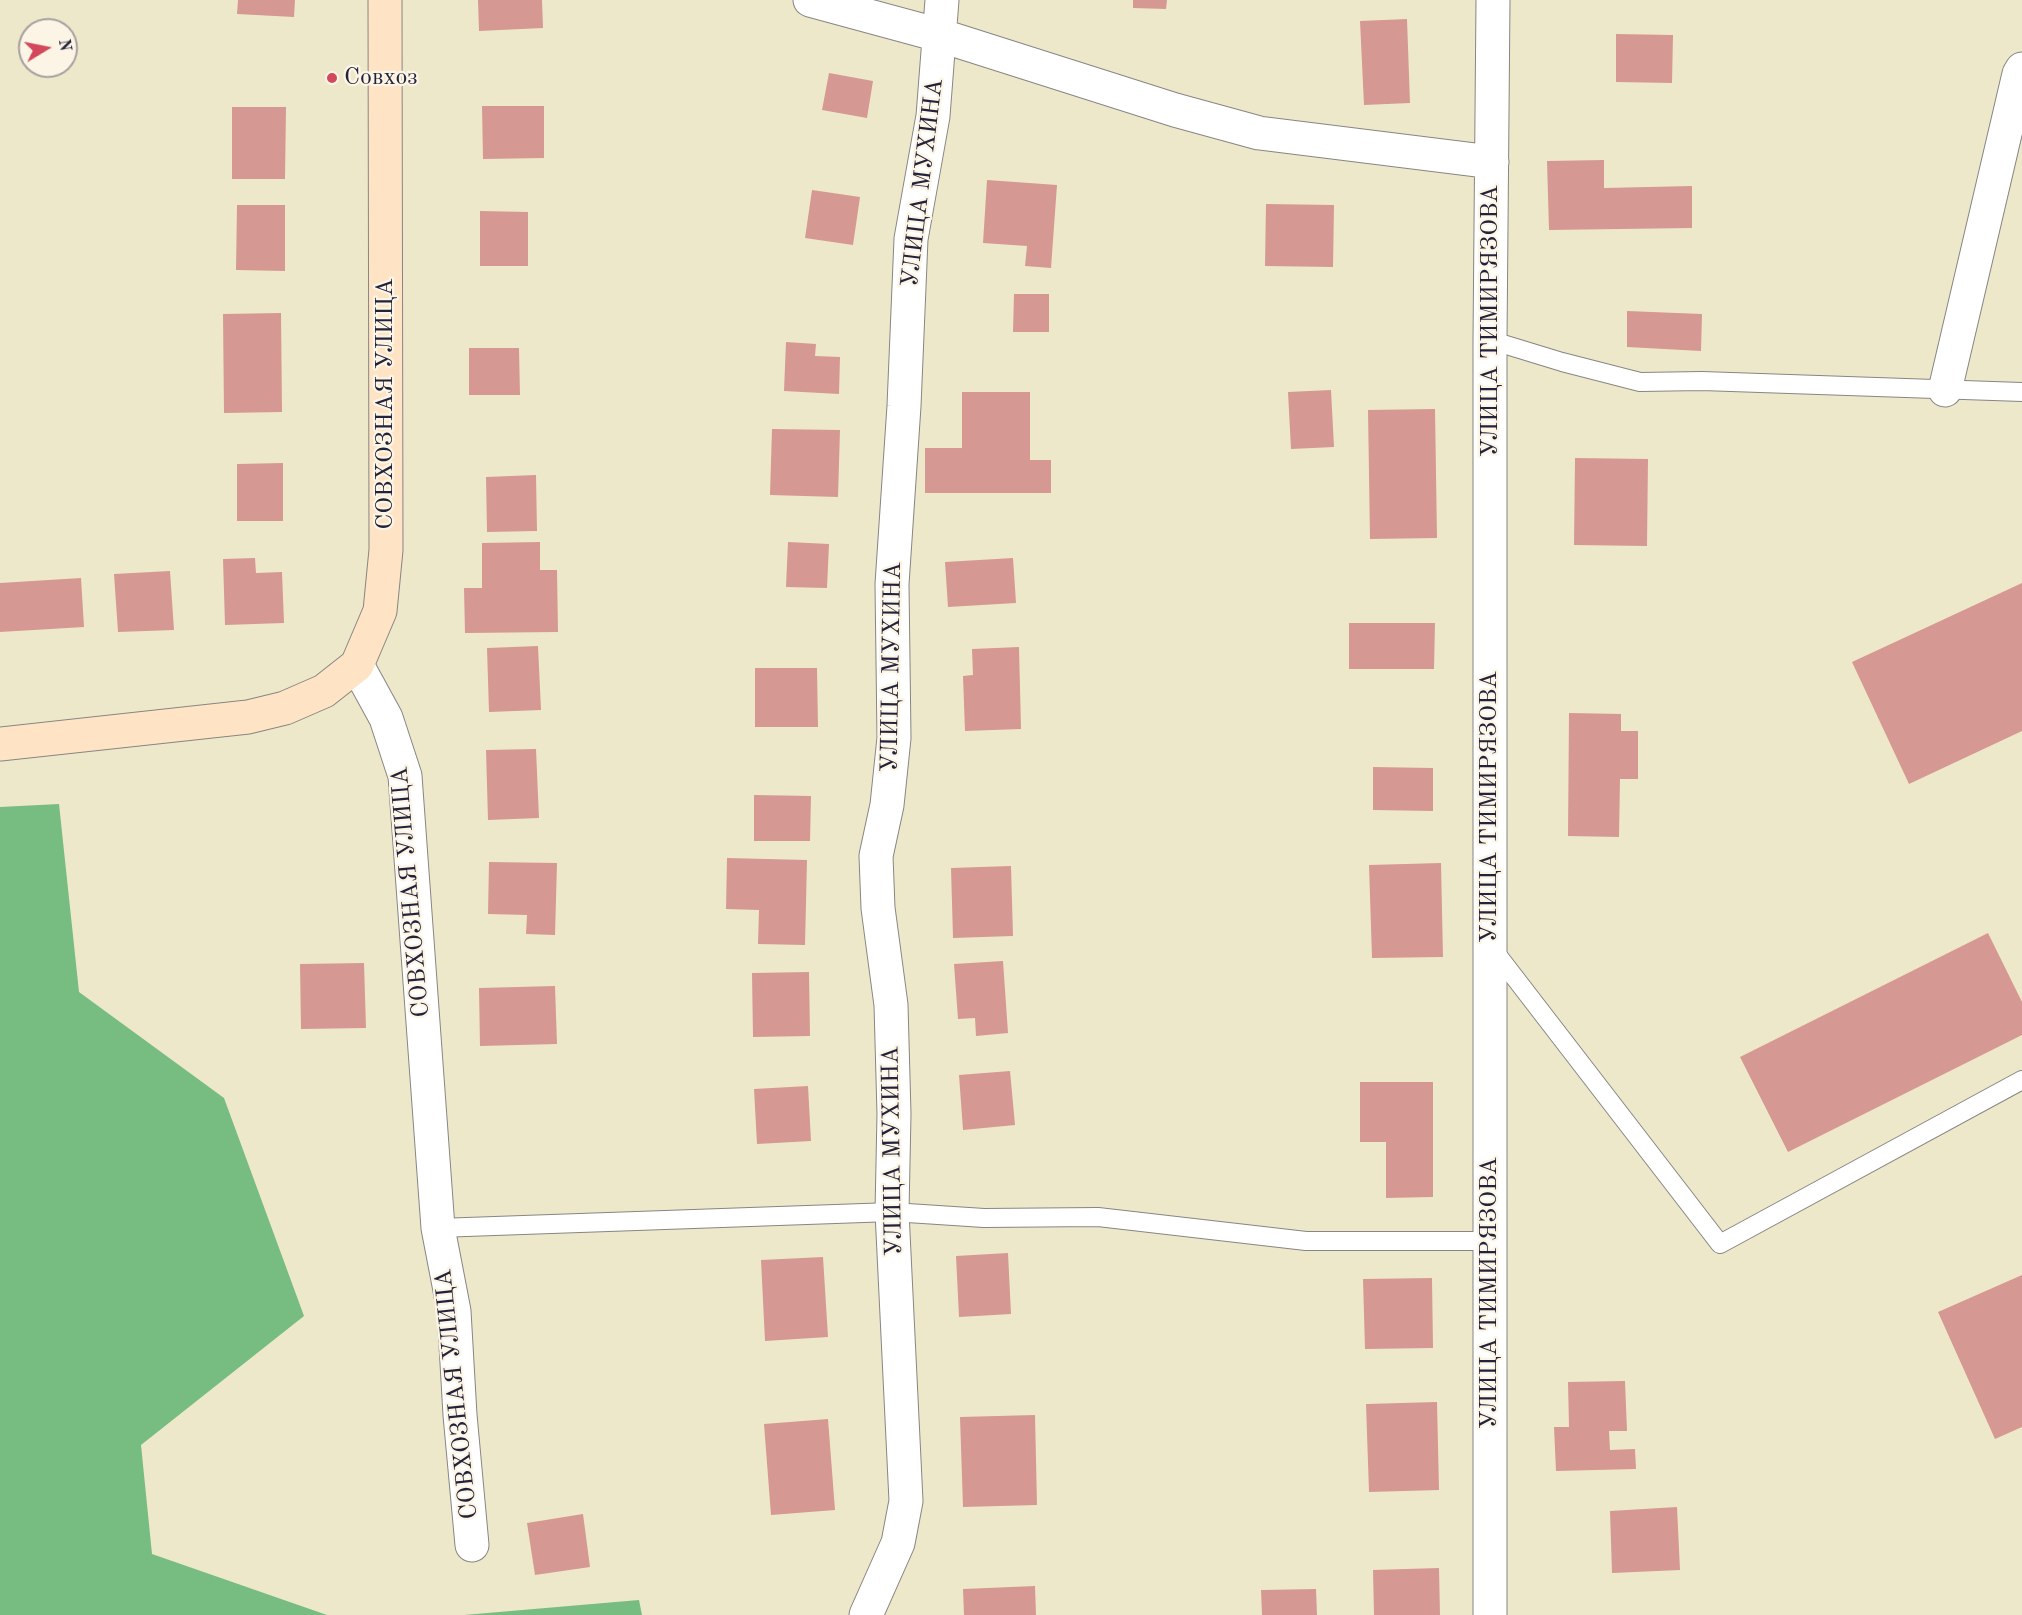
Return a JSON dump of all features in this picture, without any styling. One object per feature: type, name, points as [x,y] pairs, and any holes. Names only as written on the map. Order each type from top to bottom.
[{"type":"street","name":"СОВХОЗНАЯ УЛИЦА","points":[[385,0],[386,550],[380,611],[357,665],[386,718],[405,776],[438,1228],[454,1311],[460,1415],[472,1545]]},
{"type":"street","points":[[810,0],[939,35],[1175,110],[1259,133],[1492,162]]},
{"type":"street","name":"УЛИЦА МУХИНА","points":[[866,1615],[898,1543],[906,1501],[892,1212],[894,1114],[891,1005],[878,908],[876,856],[887,805],[894,738],[892,585],[904,406],[911,239],[933,116],[942,0]]},
{"type":"street","name":"УЛИЦА ТИМИРЯЗОВА","points":[[1490,1615],[1490,340],[1493,0]]},
{"type":"street","points":[[1945,390],[2016,85],[2022,69]]},
{"type":"street","points":[[0,744],[248,717],[285,708],[324,691],[357,665]]},
{"type":"lane","points":[[1490,340],[1640,382],[1702,381],[2022,392]]},
{"type":"lane","points":[[1491,947],[1720,1244],[2022,1080]]},
{"type":"lane","points":[[438,1228],[892,1212],[984,1218],[1098,1217],[1306,1241],[1491,1241]]},
{"type":"green space","points":[[59,804],[79,992],[224,1098],[304,1316],[141,1445],[152,1554],[327,1615],[0,1615],[0,807]]},
{"type":"green space","points":[[639,1600],[642,1615],[464,1615]]},
{"type":"building","points":[[238,0],[295,0],[294,17],[237,14]]},
{"type":"building","points":[[478,0],[542,0],[543,28],[479,31]]},
{"type":"building","points":[[1133,0],[1167,0],[1166,9],[1133,8]]},
{"type":"building","points":[[1407,19],[1410,103],[1364,105],[1360,21]]},
{"type":"building","points":[[1616,34],[1673,35],[1672,83],[1616,82]]},
{"type":"building","points":[[829,73],[873,81],[867,118],[822,110]]},
{"type":"building","points":[[482,106],[544,106],[544,158],[483,159]]},
{"type":"building","points":[[232,107],[286,107],[285,179],[232,179]]},
{"type":"building","points":[[1604,160],[1604,188],[1692,186],[1692,228],[1549,230],[1547,161]]},
{"type":"building","points":[[987,180],[1057,185],[1051,268],[1025,266],[1027,246],[983,243]]},
{"type":"building","points":[[812,190],[860,197],[853,245],[805,238]]},
{"type":"building","points":[[1266,204],[1334,205],[1333,267],[1265,266]]},
{"type":"building","points":[[237,205],[285,205],[285,271],[236,270]]},
{"type":"building","points":[[480,211],[528,212],[528,266],[480,266]]},
{"type":"building","points":[[1014,294],[1049,294],[1049,332],[1013,332]]},
{"type":"building","points":[[1627,311],[1702,314],[1701,351],[1627,347]]},
{"type":"building","points":[[281,313],[282,412],[224,413],[223,314]]},
{"type":"building","points":[[786,342],[816,344],[815,356],[840,357],[839,394],[784,391]]},
{"type":"building","points":[[469,348],[519,348],[520,395],[469,395]]},
{"type":"building","points":[[1331,390],[1334,447],[1291,449],[1288,392]]},
{"type":"building","points":[[962,392],[1030,392],[1030,460],[1051,460],[1051,493],[925,493],[925,448],[962,448]]},
{"type":"building","points":[[1435,409],[1437,538],[1370,539],[1368,410]]},
{"type":"building","points":[[772,429],[840,430],[838,497],[770,495]]},
{"type":"building","points":[[1575,458],[1648,459],[1647,546],[1574,545]]},
{"type":"building","points":[[283,463],[283,521],[237,521],[237,464]]},
{"type":"building","points":[[536,475],[537,531],[487,532],[486,477]]},
{"type":"building","points":[[540,542],[540,570],[557,570],[558,632],[465,633],[464,588],[482,588],[482,543]]},
{"type":"building","points":[[788,542],[829,544],[827,588],[786,587]]},
{"type":"building","points":[[255,558],[256,573],[282,572],[284,623],[225,625],[223,559]]},
{"type":"building","points":[[1013,558],[1016,603],[948,607],[945,562]]},
{"type":"building","points":[[170,571],[174,630],[118,632],[114,574]]},
{"type":"building","points":[[81,578],[84,627],[0,632],[0,583]]},
{"type":"building","points":[[2022,583],[2022,731],[1909,784],[1852,662]]},
{"type":"building","points":[[1349,623],[1435,623],[1434,669],[1349,669]]},
{"type":"building","points":[[538,646],[541,710],[489,712],[487,648]]},
{"type":"building","points":[[1019,647],[1021,729],[965,731],[963,676],[973,675],[972,649]]},
{"type":"building","points":[[755,668],[817,668],[818,727],[755,727]]},
{"type":"building","points":[[1569,713],[1621,714],[1621,731],[1638,731],[1638,779],[1620,779],[1619,837],[1568,836]]},
{"type":"building","points":[[536,749],[539,818],[488,820],[486,750]]},
{"type":"building","points":[[1373,767],[1433,768],[1433,811],[1373,810]]},
{"type":"building","points":[[754,795],[811,796],[810,841],[754,841]]},
{"type":"building","points":[[727,858],[807,860],[805,945],[758,944],[759,910],[726,909]]},
{"type":"building","points":[[489,862],[557,863],[555,935],[526,934],[527,915],[488,914]]},
{"type":"building","points":[[1441,863],[1443,957],[1372,958],[1369,865]]},
{"type":"building","points":[[1011,866],[1013,936],[953,938],[951,868]]},
{"type":"building","points":[[1988,933],[2022,1002],[2022,1035],[1788,1152],[1740,1057]]},
{"type":"building","points":[[1003,961],[1008,1033],[976,1036],[975,1018],[958,1019],[954,964]]},
{"type":"building","points":[[364,963],[366,1028],[301,1029],[300,964]]},
{"type":"building","points":[[809,972],[810,1036],[753,1037],[752,973]]},
{"type":"building","points":[[555,986],[557,1044],[480,1046],[479,988]]},
{"type":"building","points":[[1010,1071],[1015,1125],[963,1130],[959,1075]]},
{"type":"building","points":[[1360,1082],[1433,1082],[1433,1197],[1386,1198],[1386,1142],[1360,1142]]},
{"type":"building","points":[[808,1086],[811,1141],[757,1144],[754,1089]]},
{"type":"building","points":[[1008,1253],[1011,1314],[959,1317],[956,1256]]},
{"type":"building","points":[[823,1257],[828,1337],[765,1341],[761,1260]]},
{"type":"building","points":[[2022,1275],[2022,1427],[1995,1439],[1938,1312]]},
{"type":"building","points":[[1432,1278],[1433,1348],[1365,1349],[1363,1279]]},
{"type":"building","points":[[1625,1381],[1627,1431],[1609,1431],[1610,1450],[1635,1449],[1636,1469],[1556,1471],[1554,1427],[1569,1427],[1568,1382]]},
{"type":"building","points":[[1437,1402],[1439,1490],[1369,1492],[1366,1404]]},
{"type":"building","points":[[1035,1415],[1037,1505],[963,1507],[960,1417]]},
{"type":"building","points":[[828,1419],[835,1510],[771,1515],[764,1424]]},
{"type":"building","points":[[1677,1507],[1680,1570],[1612,1573],[1610,1511]]},
{"type":"building","points":[[583,1514],[590,1567],[535,1575],[527,1523]]},
{"type":"building","points":[[1439,1568],[1440,1615],[1374,1615],[1373,1570]]},
{"type":"building","points":[[1035,1586],[1036,1615],[964,1615],[963,1589]]},
{"type":"building","points":[[1316,1589],[1317,1615],[1262,1615],[1261,1590]]},
{"type":"place","name":"Совхоз","points":[[332,78]]}]
